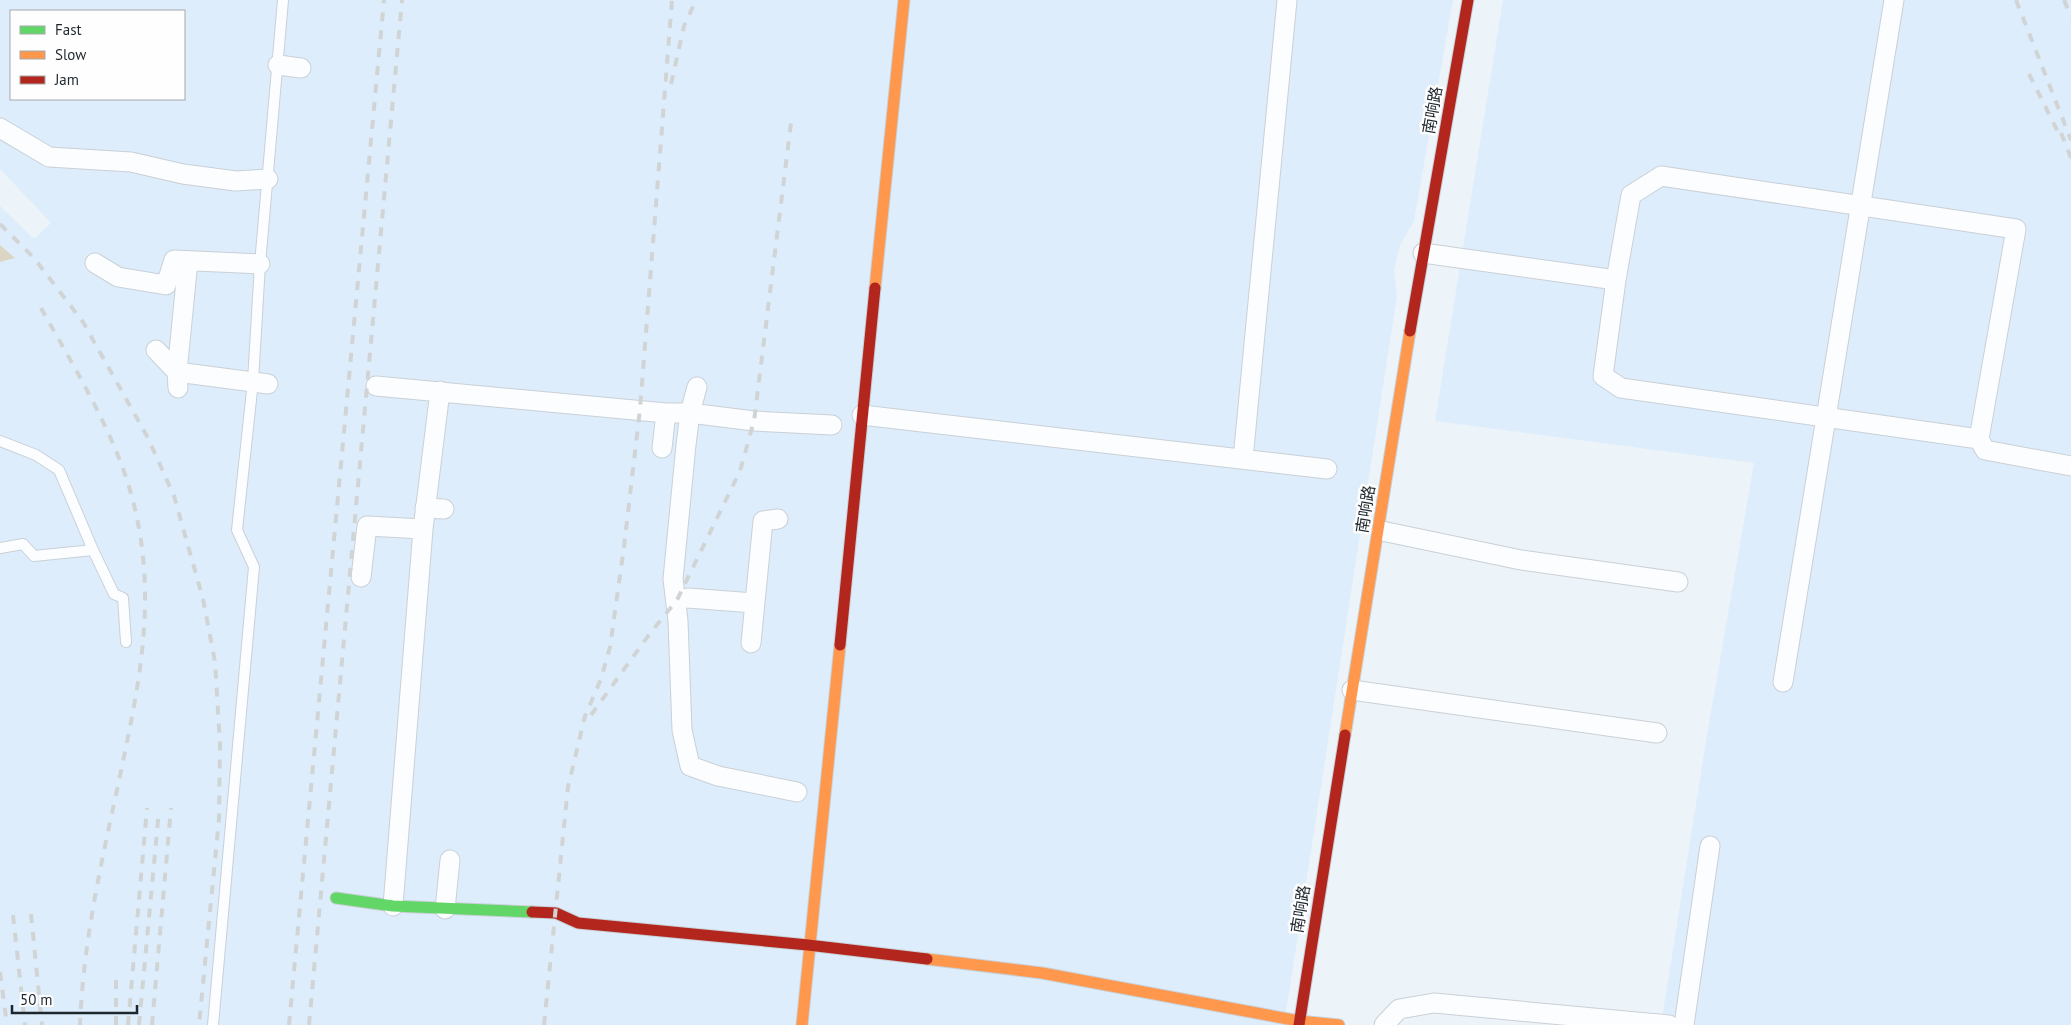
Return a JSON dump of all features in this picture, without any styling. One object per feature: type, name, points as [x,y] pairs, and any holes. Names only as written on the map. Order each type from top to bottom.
[{"type":"street","points":[[802,1025],[808,945],[904,0]]},
{"type":"street","points":[[1244,459],[1287,0]]},
{"type":"street","name":"南响路","points":[[1299,1023],[1423,254],[1468,0]]},
{"type":"street","points":[[1783,682],[1894,0]]},
{"type":"street","points":[[278,65],[301,68]]},
{"type":"street","points":[[0,128],[49,157],[131,162],[184,174],[236,181],[268,179]]},
{"type":"street","points":[[1979,439],[1621,388],[1603,376],[1616,280],[1631,195],[1661,176],[2016,229],[1979,439],[1985,450],[2071,466]]},
{"type":"street","points":[[1423,254],[1616,280]]},
{"type":"street","points":[[95,263],[118,277],[166,285],[174,260],[260,264]]},
{"type":"street","points":[[178,380],[188,261]]},
{"type":"street","points":[[156,350],[178,380]]},
{"type":"street","points":[[178,380],[261,383]]},
{"type":"street","points":[[376,386],[666,413],[690,413],[754,421],[832,425]]},
{"type":"street","points":[[697,387],[690,413],[673,579],[677,600],[682,730],[690,766],[718,776],[797,792]]},
{"type":"street","points":[[393,906],[423,529],[440,392]]},
{"type":"street","points":[[662,448],[666,413]]},
{"type":"street","points":[[862,415],[1327,469]]},
{"type":"street","points":[[426,508],[444,510]]},
{"type":"street","points":[[751,643],[763,521],[778,519]]},
{"type":"street","points":[[361,577],[367,526],[423,529]]},
{"type":"street","points":[[1382,532],[1521,560],[1678,582]]},
{"type":"street","points":[[677,600],[688,598],[754,603]]},
{"type":"street","points":[[1352,690],[1657,733]]},
{"type":"street","points":[[1684,1025],[1710,846]]},
{"type":"street","points":[[445,909],[450,860]]},
{"type":"street","points":[[336,898],[393,906],[556,914],[578,923],[808,945],[1042,973],[1299,1023],[1339,1025]]},
{"type":"street","points":[[1384,1025],[1399,1009],[1434,1003],[1541,1019],[1669,1025]]},
{"type":"lane","points":[[213,1025],[254,567],[238,530],[261,383],[260,264],[283,0]]},
{"type":"lane","points":[[0,441],[36,455],[59,470],[114,594],[123,598],[126,642]]},
{"type":"lane","points":[[0,548],[23,544],[34,556],[93,550]]},
{"type":"shaded area","points":[[0,0],[1453,0],[1414,221],[1400,245],[1394,270],[1397,296],[1284,1025],[209,1025],[220,889],[208,1025],[0,1025],[0,262],[15,258],[0,245],[0,206],[34,239],[51,223],[0,169]]},
{"type":"shaded area","points":[[1503,0],[2071,0],[2071,1025],[1661,1025],[1706,741],[1754,463],[1435,421]]},
{"type":"shaded area","points":[[0,245],[15,258],[0,262]]},
{"type":"railway","points":[[289,1025],[384,0]]},
{"type":"railway","points":[[309,1025],[402,0]]},
{"type":"railway","points":[[544,1025],[568,787],[585,716],[601,679],[610,647],[624,547],[640,409],[672,0]]},
{"type":"railway","points":[[671,84],[684,26],[696,0]]},
{"type":"railway","points":[[2016,0],[2071,140]]},
{"type":"railway","points":[[2064,0],[2071,17]]},
{"type":"railway","points":[[2029,74],[2061,138]]},
{"type":"railway","points":[[591,715],[651,632],[677,600],[740,471],[754,421],[791,123]]},
{"type":"railway","points":[[2061,133],[2071,158]]},
{"type":"railway","points":[[0,224],[34,258],[83,322],[148,438],[174,496],[203,599],[215,662],[220,744],[219,819],[199,1025]]},
{"type":"railway","points":[[41,308],[95,406],[128,483],[142,545],[145,581],[145,616],[138,685],[93,907],[80,1025]]},
{"type":"railway","points":[[128,1025],[147,808]]},
{"type":"railway","points":[[152,1025],[171,808]]},
{"type":"railway","points":[[139,1025],[159,810]]},
{"type":"railway","points":[[31,914],[42,1025]]},
{"type":"railway","points":[[13,915],[25,1025]]},
{"type":"railway","points":[[0,972],[7,1025]]},
{"type":"railway","points":[[116,980],[116,1025]]},
{"type":"traffic: fast","points":[[336,898],[393,906],[532,912]]},
{"type":"traffic: slow","points":[[875,288],[904,0]]},
{"type":"traffic: slow","points":[[1345,735],[1410,331]]},
{"type":"traffic: slow","points":[[802,1025],[840,645]]},
{"type":"traffic: slow","points":[[927,959],[1042,973],[1299,1021],[1339,1025]]},
{"type":"traffic: jam","points":[[1410,331],[1468,0]]},
{"type":"traffic: jam","points":[[840,645],[875,288]]},
{"type":"traffic: jam","points":[[1299,1025],[1345,735]]},
{"type":"traffic: jam","points":[[532,912],[556,913],[578,923],[808,945],[927,959]]}]
